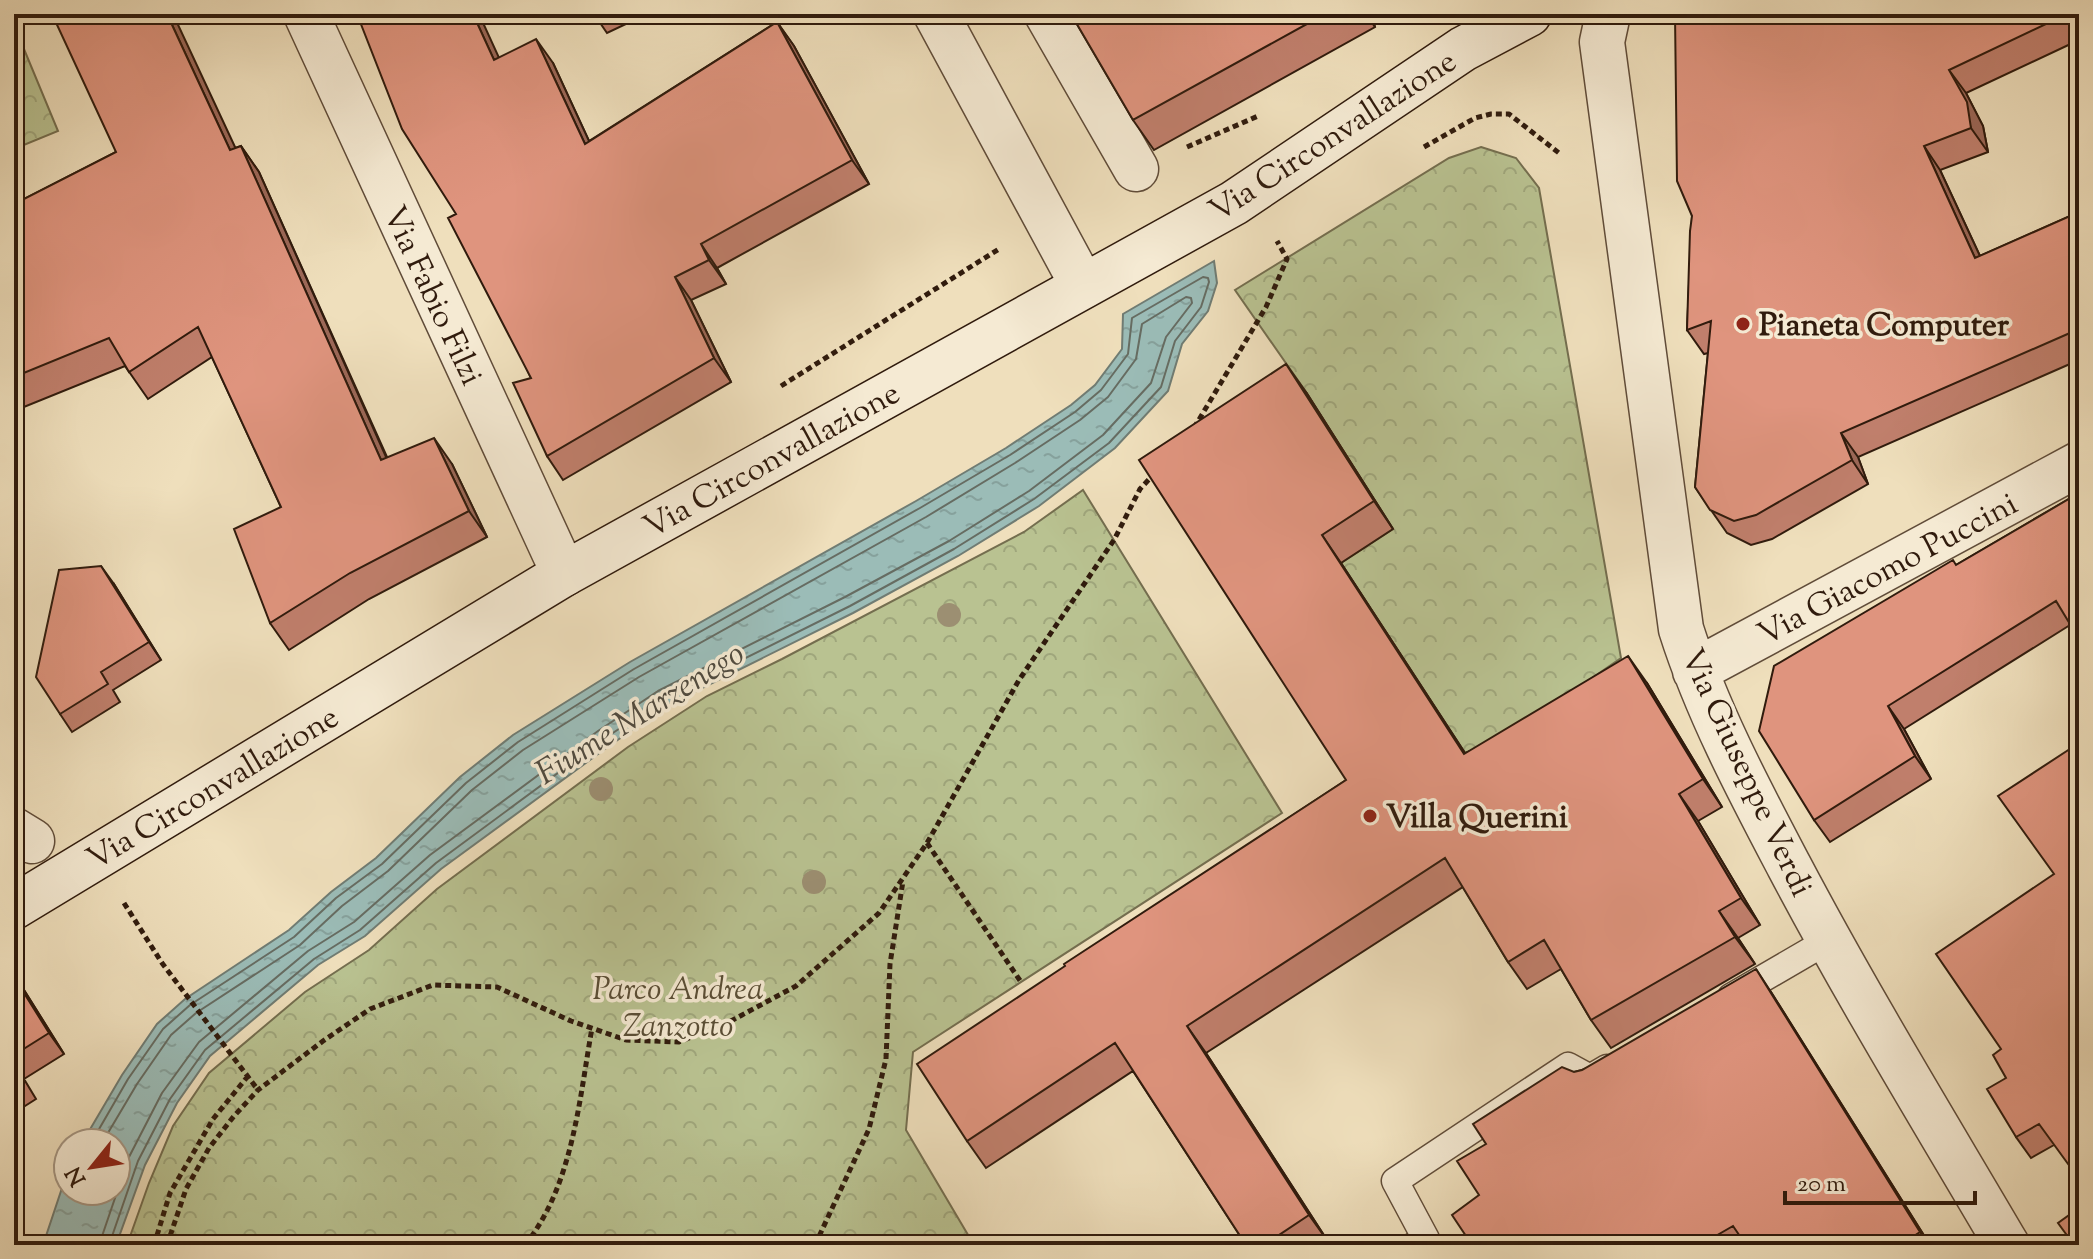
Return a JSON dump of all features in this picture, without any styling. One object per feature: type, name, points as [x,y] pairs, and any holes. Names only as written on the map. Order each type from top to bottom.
[{"type":"street","name":"Via Fabio Filzi","points":[[306,14],[564,574]]},
{"type":"street","points":[[936,14],[1083,286]]},
{"type":"street","points":[[1047,14],[1136,169]]},
{"type":"street","name":"Via Circonvallazione","points":[[14,907],[564,574],[1234,203],[1463,49],[1529,14]]},
{"type":"street","name":"Via Giuseppe Verdi","points":[[1608,14],[1602,42],[1681,629],[1695,671],[1760,811],[1829,940],[2007,1245]]},
{"type":"street","name":"Via Giacomo Puccini","points":[[1695,671],[2079,464]]},
{"type":"lane","points":[[1709,1009],[1829,940]]},
{"type":"lane","points":[[1415,1245],[1426,1239],[1395,1181],[1568,1066],[1590,1078],[1630,1055]]},
{"type":"path","points":[[1136,169],[1262,114]]},
{"type":"path","points":[[1423,148],[1475,118],[1509,114],[1555,148],[1561,156]]},
{"type":"path","points":[[1191,431],[1234,364],[1272,295],[1287,259],[1275,236]]},
{"type":"path","points":[[167,1245],[186,1189],[209,1148],[234,1116],[258,1090],[370,1009],[433,985],[497,987],[571,1021],[626,1040],[679,1042],[729,1022],[796,986],[879,913],[927,843],[1019,680],[1114,540],[1140,489],[1161,466]]},
{"type":"path","points":[[927,843],[1021,982]]},
{"type":"path","points":[[815,1245],[869,1129],[886,1059],[890,964],[903,878]]},
{"type":"path","points":[[121,898],[162,963],[258,1090]]},
{"type":"path","points":[[525,1245],[535,1233],[564,1174],[592,1028]]},
{"type":"path","points":[[154,1245],[170,1193],[213,1119],[248,1076]]},
{"type":"path","points":[[566,1245],[574,1242],[654,1242],[694,1245]]},
{"type":"green space","points":[[14,25],[58,131],[14,149]]},
{"type":"green space","points":[[1481,147],[1516,158],[1539,188],[1621,658],[1471,762],[1341,563],[1393,529],[1306,392],[1235,290],[1449,158]]},
{"type":"green space","name":"Parco Andrea Zanzotto","points":[[1083,490],[1282,813],[913,1052],[906,1130],[974,1245],[127,1245],[173,1126],[209,1073],[305,992],[369,950],[437,889],[628,747],[707,696],[1024,532]]},
{"type":"water","name":"Fiume Marzenego","points":[[1214,261],[1217,283],[1208,311],[1182,344],[1168,391],[1115,448],[1039,506],[958,556],[853,613],[668,705],[441,869],[365,936],[318,965],[210,1056],[177,1103],[145,1165],[132,1201],[132,1127],[91,1127],[157,1024],[185,999],[289,930],[331,892],[376,858],[460,777],[513,735],[630,662],[1006,448],[1071,405],[1095,385],[1122,349],[1123,314]]},
{"type":"water","points":[[56,1207],[130,1207],[116,1245],[43,1245]]},
{"type":"building","points":[[52,14],[167,14],[230,150],[241,146],[381,460],[434,438],[469,511],[350,573],[270,623],[234,529],[281,507],[198,327],[129,372],[109,338],[14,377],[14,204],[116,152]]},
{"type":"building","points":[[357,14],[473,14],[494,60],[536,39],[585,144],[777,22],[852,160],[701,244],[709,260],[675,277],[714,358],[547,456],[513,383],[531,378],[448,218],[456,214],[402,129]]},
{"type":"building","points":[[1071,14],[1325,14],[1133,120]]},
{"type":"building","points":[[1675,14],[2067,14],[1949,70],[1967,102],[1971,128],[1924,146],[1975,258],[2079,212],[2079,329],[1841,433],[1852,460],[1756,515],[1734,521],[1710,510],[1695,487],[1711,321],[1687,330],[1692,216],[1677,181]]},
{"type":"building","points":[[1286,364],[1374,501],[1322,535],[1464,754],[1628,656],[1703,779],[1679,794],[1741,898],[1719,911],[1735,937],[1591,1020],[1544,940],[1508,962],[1445,858],[1187,1026],[1309,1215],[1264,1245],[1246,1245],[1115,1043],[967,1141],[917,1064],[1346,780],[1139,460]]},
{"type":"building","points":[[2079,493],[2079,639],[2056,601],[1888,706],[1915,756],[1814,820],[1759,731],[1774,666],[1953,560],[1956,565]]},
{"type":"building","points":[[101,566],[149,642],[101,672],[108,684],[60,714],[36,677],[59,570]]},
{"type":"building","points":[[2079,743],[2079,1179],[2039,1124],[2016,1137],[1987,1089],[2006,1078],[1993,1055],[2001,1049],[1936,954],[2054,874],[1998,796]]},
{"type":"building","points":[[1756,969],[1920,1232],[1911,1238],[1917,1245],[1746,1245],[1733,1226],[1700,1245],[1472,1245],[1452,1215],[1479,1195],[1457,1161],[1486,1144],[1473,1124],[1562,1067],[1574,1072],[1582,1070]]},
{"type":"building","points":[[14,977],[49,1033],[14,1055]]},
{"type":"building","points":[[14,1066],[22,1078],[14,1083]]},
{"type":"building","points":[[2079,1208],[2079,1245],[2074,1245],[2058,1223]]},
{"type":"place","name":"Pianeta Computer","points":[[1743,324]]},
{"type":"place","name":"Villa Querini","points":[[1370,816]]}]
